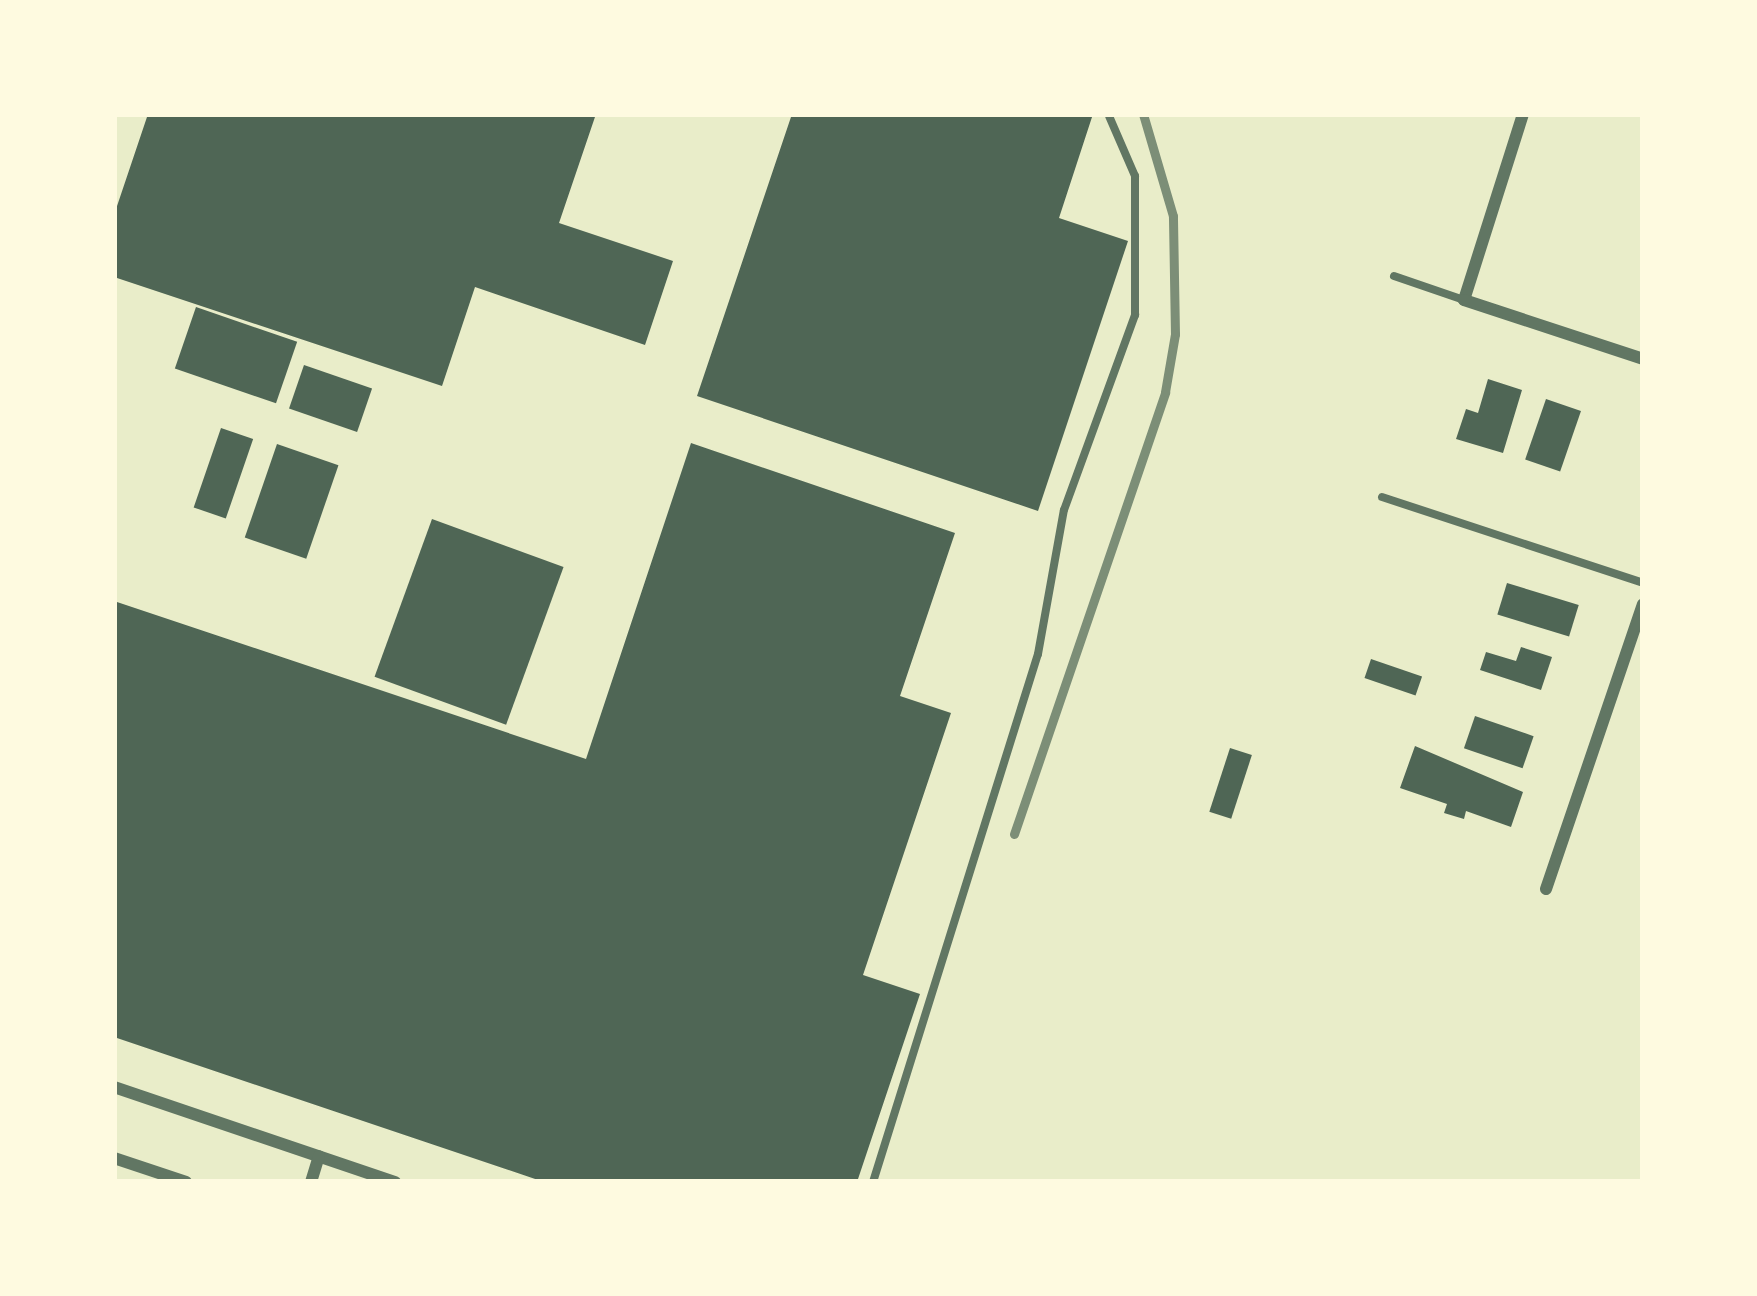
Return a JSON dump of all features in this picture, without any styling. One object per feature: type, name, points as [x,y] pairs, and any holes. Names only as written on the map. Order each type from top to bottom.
[{"type":"street","points":[[1523,114],[1464,300],[1643,359]]},
{"type":"street","points":[[1546,889],[1643,604]]},
{"type":"street","points":[[114,1087],[394,1182]]},
{"type":"street","points":[[310,1182],[319,1156]]},
{"type":"street","points":[[114,1158],[186,1182]]},
{"type":"lane","points":[[873,1182],[1037,654],[1064,511],[1135,315],[1135,176],[1109,116]]},
{"type":"lane","points":[[1394,276],[1464,300]]},
{"type":"lane","points":[[1382,497],[1643,583]]},
{"type":"building","points":[[148,114],[596,114],[559,223],[673,261],[645,345],[475,287],[442,386],[114,277],[114,215]]},
{"type":"building","points":[[792,114],[1093,114],[1059,218],[1128,241],[1038,511],[697,396]]},
{"type":"building","points":[[196,307],[297,342],[276,403],[175,368]]},
{"type":"building","points":[[304,365],[372,388],[357,432],[289,408]]},
{"type":"building","points":[[1488,379],[1522,390],[1503,453],[1456,439],[1466,409],[1478,413]]},
{"type":"building","points":[[1546,399],[1581,411],[1560,472],[1525,460]]},
{"type":"building","points":[[221,428],[253,439],[226,518],[194,507]]},
{"type":"building","points":[[691,443],[955,533],[900,696],[951,713],[863,975],[920,994],[857,1182],[544,1182],[114,1037],[114,601],[586,759]]},
{"type":"building","points":[[277,444],[338,465],[306,559],[245,538]]},
{"type":"building","points":[[432,519],[564,567],[506,725],[375,677]]},
{"type":"building","points":[[1507,583],[1579,605],[1569,636],[1497,615]]},
{"type":"building","points":[[1521,647],[1552,657],[1541,690],[1480,670],[1486,652],[1516,661]]},
{"type":"building","points":[[1371,659],[1422,677],[1416,695],[1364,678]]},
{"type":"building","points":[[1475,716],[1534,736],[1523,768],[1464,748]]},
{"type":"building","points":[[1415,746],[1523,792],[1511,827],[1466,811],[1464,819],[1444,813],[1447,804],[1400,788]]},
{"type":"building","points":[[1230,748],[1252,755],[1231,819],[1209,812]]},
{"type":"railway","points":[[1014,834],[1165,392],[1175,334],[1173,216],[1143,114]]}]
